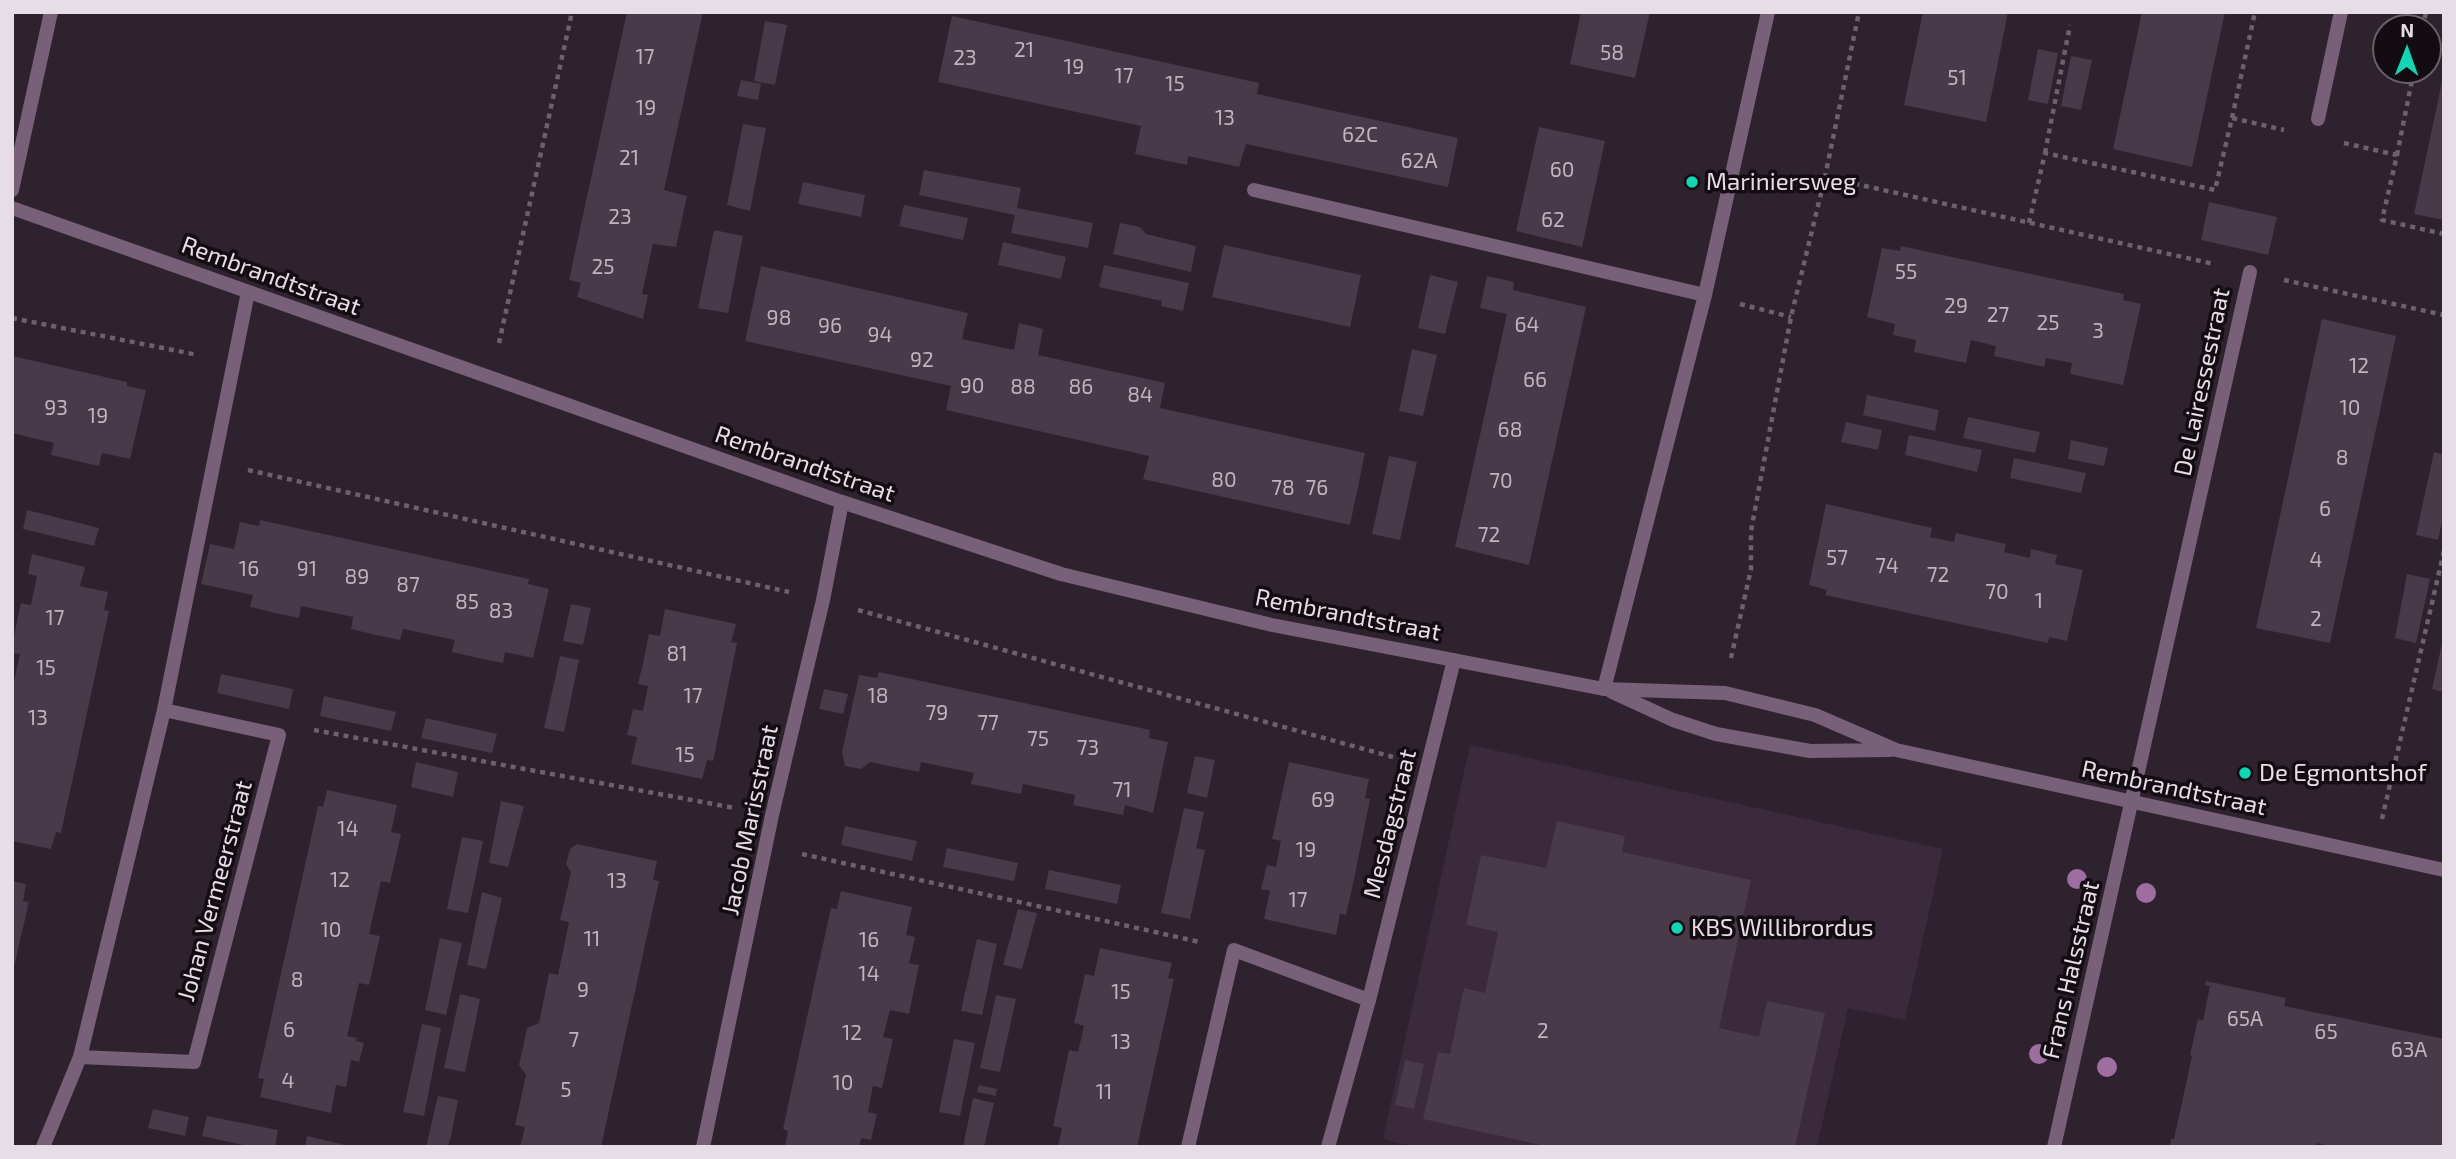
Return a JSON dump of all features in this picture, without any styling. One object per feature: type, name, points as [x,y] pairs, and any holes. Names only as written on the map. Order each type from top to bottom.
[{"type":"street","points":[[12,190],[51,12]]},
{"type":"street","points":[[1604,688],[1705,295],[1768,12]]},
{"type":"street","points":[[2318,119],[2341,12]]},
{"type":"street","points":[[1254,190],[1705,295]]},
{"type":"street","name":"Rembrandtstraat","points":[[12,208],[842,502],[1061,574],[1272,625],[1604,688],[1725,693],[1815,715],[1896,750],[2444,870]]},
{"type":"street","name":"De Lairessestraat","points":[[2133,803],[2250,272]]},
{"type":"street","points":[[43,1147],[80,1057],[164,710],[248,292]]},
{"type":"street","name":"Jacob Marisstraat","points":[[703,1147],[772,815],[842,502]]},
{"type":"street","name":"Mesdagstraat","points":[[1328,1147],[1369,1000],[1454,660]]},
{"type":"street","name":"Rembrandtstraat","points":[[1604,688],[1672,720],[1716,734],[1810,751],[1896,750]]},
{"type":"street","points":[[164,710],[279,735]]},
{"type":"street","name":"Johan Vermeerstraat","points":[[80,1057],[194,1062],[279,735]]},
{"type":"street","name":"Frans Halsstraat","points":[[2054,1147],[2133,803]]},
{"type":"street","points":[[1188,1147],[1234,950],[1369,1000]]},
{"type":"path","points":[[491,378],[572,12]]},
{"type":"path","points":[[1725,693],[1751,569],[1751,531],[1791,317],[1825,177],[1859,12]]},
{"type":"path","points":[[2045,153],[2215,190],[2255,12]]},
{"type":"path","points":[[2029,223],[2070,25]]},
{"type":"path","points":[[2411,84],[2382,220],[2444,234]]},
{"type":"path","points":[[2232,118],[2291,131]]},
{"type":"path","points":[[2342,143],[2397,155]]},
{"type":"path","name":"De Lairessestraat","points":[[1825,177],[2250,272]]},
{"type":"path","points":[[2250,272],[2444,315]]},
{"type":"path","points":[[1705,295],[1791,317]]},
{"type":"path","points":[[12,318],[233,362]]},
{"type":"path","points":[[2374,854],[2444,551]]},
{"type":"path","points":[[279,735],[307,729],[772,815]]},
{"type":"path","points":[[767,846],[1234,950]]},
{"type":"shaded area","name":"KBS Willibrordus","points":[[1470,745],[1943,849],[1905,1020],[1848,1008],[1817,1147],[1417,1147],[1383,1139]]},
{"type":"building","points":[[627,12],[703,12],[664,190],[687,196],[676,247],[653,244],[642,294],[648,295],[643,319],[577,297],[581,283],[569,280]]},
{"type":"building","points":[[1581,12],[1650,12],[1635,78],[1570,64]]},
{"type":"building","points":[[1923,12],[2008,12],[1986,122],[1904,105]]},
{"type":"building","points":[[2142,12],[2225,12],[2192,167],[2113,149]]},
{"type":"building","points":[[952,16],[1259,83],[1257,94],[1458,138],[1448,187],[1246,144],[1239,167],[1188,156],[1187,165],[1135,154],[1141,126],[938,82]]},
{"type":"building","points":[[765,21],[787,25],[775,85],[754,81]]},
{"type":"building","points":[[2038,49],[2058,53],[2048,104],[2028,100]]},
{"type":"building","points":[[2071,56],[2092,60],[2081,110],[2061,106]]},
{"type":"building","points":[[2444,77],[2444,220],[2414,214]]},
{"type":"building","points":[[741,80],[761,84],[758,100],[737,96]]},
{"type":"building","points":[[743,124],[766,128],[750,211],[727,205]]},
{"type":"building","points":[[1539,127],[1605,141],[1582,247],[1516,231]]},
{"type":"building","points":[[924,170],[1021,188],[1017,208],[1093,223],[1088,248],[1011,233],[1015,215],[919,195]]},
{"type":"building","points":[[803,182],[865,195],[861,217],[798,204]]},
{"type":"building","points":[[2209,202],[2277,217],[2268,255],[2201,240]]},
{"type":"building","points":[[904,205],[968,218],[963,240],[899,226]]},
{"type":"building","points":[[1120,223],[1140,227],[1146,234],[1196,246],[1191,272],[1113,254]]},
{"type":"building","points":[[714,230],[743,236],[728,313],[698,308]]},
{"type":"building","points":[[1003,242],[1066,257],[1061,279],[998,265]]},
{"type":"building","points":[[1224,245],[1361,275],[1350,327],[1212,297]]},
{"type":"building","points":[[1901,246],[2124,294],[2123,300],[2141,304],[2123,385],[2070,374],[2072,363],[2046,358],[2044,367],[1994,356],[1996,346],[1971,340],[1966,363],[1914,352],[1916,340],[1893,335],[1895,324],[1867,317],[1882,248],[1900,251]]},
{"type":"building","points":[[1104,265],[1189,283],[1183,311],[1161,306],[1162,301],[1099,287]]},
{"type":"building","points":[[761,266],[968,313],[962,339],[1014,350],[1019,323],[1043,329],[1038,355],[1165,383],[1160,408],[1365,453],[1350,525],[1143,479],[1149,456],[946,410],[951,386],[745,341]]},
{"type":"building","points":[[1430,275],[1458,282],[1445,334],[1418,328]]},
{"type":"building","points":[[1487,276],[1514,282],[1513,290],[1586,307],[1529,565],[1455,547],[1507,314],[1480,308]]},
{"type":"building","points":[[2322,319],[2396,336],[2330,643],[2256,628]]},
{"type":"building","points":[[1412,349],[1437,355],[1423,416],[1399,411]]},
{"type":"building","points":[[12,356],[127,382],[127,386],[146,390],[130,459],[102,453],[99,466],[51,455],[54,443],[12,433]]},
{"type":"building","points":[[1867,395],[1939,410],[1935,431],[1863,415]]},
{"type":"building","points":[[1968,417],[2040,432],[2035,453],[1963,438]]},
{"type":"building","points":[[1846,422],[1882,430],[1878,450],[1841,442]]},
{"type":"building","points":[[1909,435],[1982,450],[1977,472],[1905,455]]},
{"type":"building","points":[[2071,440],[2108,448],[2104,466],[2068,459]]},
{"type":"building","points":[[2434,452],[2444,455],[2444,513],[2438,540],[2416,535]]},
{"type":"building","points":[[1389,456],[1417,462],[1400,540],[1372,534]]},
{"type":"building","points":[[2014,458],[2086,473],[2081,493],[2010,478]]},
{"type":"building","points":[[1826,504],[1932,528],[1930,537],[1954,542],[1956,533],[2006,544],[2004,552],[2030,558],[2031,549],[2057,555],[2055,564],[2083,570],[2067,641],[2049,637],[2048,643],[1825,595],[1827,590],[1809,585]]},
{"type":"building","points":[[27,510],[99,528],[94,546],[23,529]]},
{"type":"building","points":[[260,520],[529,579],[528,584],[549,589],[533,658],[505,652],[503,663],[478,658],[452,652],[455,640],[403,629],[400,640],[376,635],[351,629],[353,617],[301,606],[299,618],[275,613],[250,607],[253,595],[201,584],[210,544],[234,549],[240,522],[259,526]]},
{"type":"building","points":[[32,554],[85,567],[80,586],[108,592],[104,610],[109,611],[61,833],[56,832],[51,849],[12,841],[12,690],[20,654],[12,653],[12,645],[21,603],[31,605],[37,576],[28,574]]},
{"type":"building","points":[[2407,574],[2430,579],[2416,643],[2395,638]]},
{"type":"building","points":[[571,604],[591,608],[583,645],[563,641]]},
{"type":"building","points":[[665,609],[736,624],[731,642],[737,643],[713,761],[707,760],[702,779],[631,764],[637,737],[627,735],[633,709],[643,711],[648,686],[638,684],[649,634],[660,636]]},
{"type":"building","points":[[2444,639],[2444,692],[2432,689]]},
{"type":"building","points":[[560,656],[579,660],[564,732],[544,728]]},
{"type":"building","points":[[879,672],[1150,730],[1149,738],[1168,742],[1153,813],[1125,805],[1123,815],[1073,805],[1075,795],[1023,784],[1021,794],[971,784],[974,773],[921,762],[919,772],[870,762],[861,769],[845,766],[842,752],[859,675],[877,678]]},
{"type":"building","points":[[221,674],[293,689],[289,709],[217,693]]},
{"type":"building","points":[[824,689],[848,694],[843,714],[819,709]]},
{"type":"building","points":[[324,696],[396,712],[391,731],[320,716]]},
{"type":"building","points":[[426,718],[497,734],[492,753],[421,738]]},
{"type":"building","points":[[1195,756],[1215,760],[1207,798],[1187,793]]},
{"type":"building","points":[[416,762],[458,772],[453,797],[411,787]]},
{"type":"building","points":[[1289,762],[1369,779],[1365,798],[1370,799],[1353,884],[1346,915],[1340,914],[1336,935],[1264,919],[1270,891],[1261,889],[1267,865],[1276,867],[1281,841],[1272,839]]},
{"type":"building","points":[[327,790],[397,805],[391,832],[401,834],[390,883],[381,881],[369,934],[380,936],[369,985],[359,983],[347,1036],[364,1043],[359,1062],[351,1060],[346,1087],[336,1085],[331,1113],[260,1097],[264,1079],[258,1078],[318,806],[323,807]]},
{"type":"building","points":[[501,801],[524,806],[508,867],[489,863]]},
{"type":"building","points":[[1184,808],[1204,812],[1196,848],[1205,850],[1190,919],[1161,913]]},
{"type":"building","points":[[1557,821],[1625,836],[1622,852],[1751,880],[1719,1028],[1759,1037],[1767,1001],[1825,1013],[1795,1147],[1550,1147],[1423,1119],[1438,1052],[1450,1054],[1464,988],[1485,993],[1498,932],[1466,925],[1481,855],[1546,868]]},
{"type":"building","points":[[845,826],[917,841],[912,861],[841,845]]},
{"type":"building","points":[[462,837],[483,841],[468,913],[447,909]]},
{"type":"building","points":[[577,844],[657,861],[653,880],[659,881],[601,1147],[520,1147],[525,1127],[515,1125],[526,1075],[519,1065],[527,1028],[539,1023],[549,973],[558,975],[569,922],[560,920],[571,872],[566,864],[570,849]]},
{"type":"building","points":[[947,848],[1018,863],[1014,881],[943,867]]},
{"type":"building","points":[[1049,870],[1121,885],[1117,904],[1045,889]]},
{"type":"building","points":[[12,881],[26,884],[23,901],[29,902],[13,971]]},
{"type":"building","points":[[841,891],[912,907],[906,935],[915,937],[909,963],[919,965],[909,1014],[890,1010],[883,1037],[893,1039],[882,1088],[873,1086],[868,1112],[877,1114],[871,1140],[861,1138],[859,1147],[785,1147],[788,1131],[783,1129],[812,994],[831,908],[837,909]]},
{"type":"building","points":[[482,892],[502,898],[486,969],[467,965]]},
{"type":"building","points":[[1018,909],[1037,913],[1022,969],[1003,965]]},
{"type":"building","points":[[440,938],[462,943],[446,1015],[425,1010]]},
{"type":"building","points":[[977,939],[997,944],[982,1015],[961,1011]]},
{"type":"building","points":[[1100,948],[1172,963],[1168,978],[1174,979],[1137,1147],[1058,1147],[1062,1128],[1053,1126],[1069,1050],[1078,1052],[1084,1026],[1074,1023],[1085,974],[1094,976]]},
{"type":"building","points":[[2206,981],[2286,998],[2284,1006],[2444,1039],[2444,1147],[2332,1147],[2317,1143],[2317,1147],[2170,1147],[2171,1139],[2174,1139],[2198,1019],[2203,1021],[2210,986],[2205,985]]},
{"type":"building","points":[[460,994],[480,999],[465,1072],[444,1068]]},
{"type":"building","points":[[996,995],[1016,999],[1000,1072],[980,1068]]},
{"type":"building","points":[[422,1024],[441,1028],[424,1116],[403,1112]]},
{"type":"building","points":[[954,1039],[975,1043],[960,1116],[939,1112]]},
{"type":"building","points":[[1405,1060],[1424,1064],[1414,1109],[1395,1105]]},
{"type":"building","points":[[979,1085],[997,1089],[996,1096],[977,1092]]},
{"type":"building","points":[[438,1096],[458,1100],[451,1136],[448,1147],[426,1147]]},
{"type":"building","points":[[973,1098],[994,1103],[984,1147],[963,1147]]},
{"type":"building","points":[[153,1109],[189,1117],[185,1136],[148,1128]]},
{"type":"building","points":[[207,1116],[278,1130],[275,1147],[253,1147],[202,1136]]},
{"type":"building","points":[[307,1136],[349,1146],[349,1147],[305,1147]]},
{"type":"place","name":"Mariniersweg","points":[[1692,182]]},
{"type":"place","name":"De Egmontshof","points":[[2245,773]]},
{"type":"place","name":"KBS Willibrordus","points":[[1677,928]]}]
